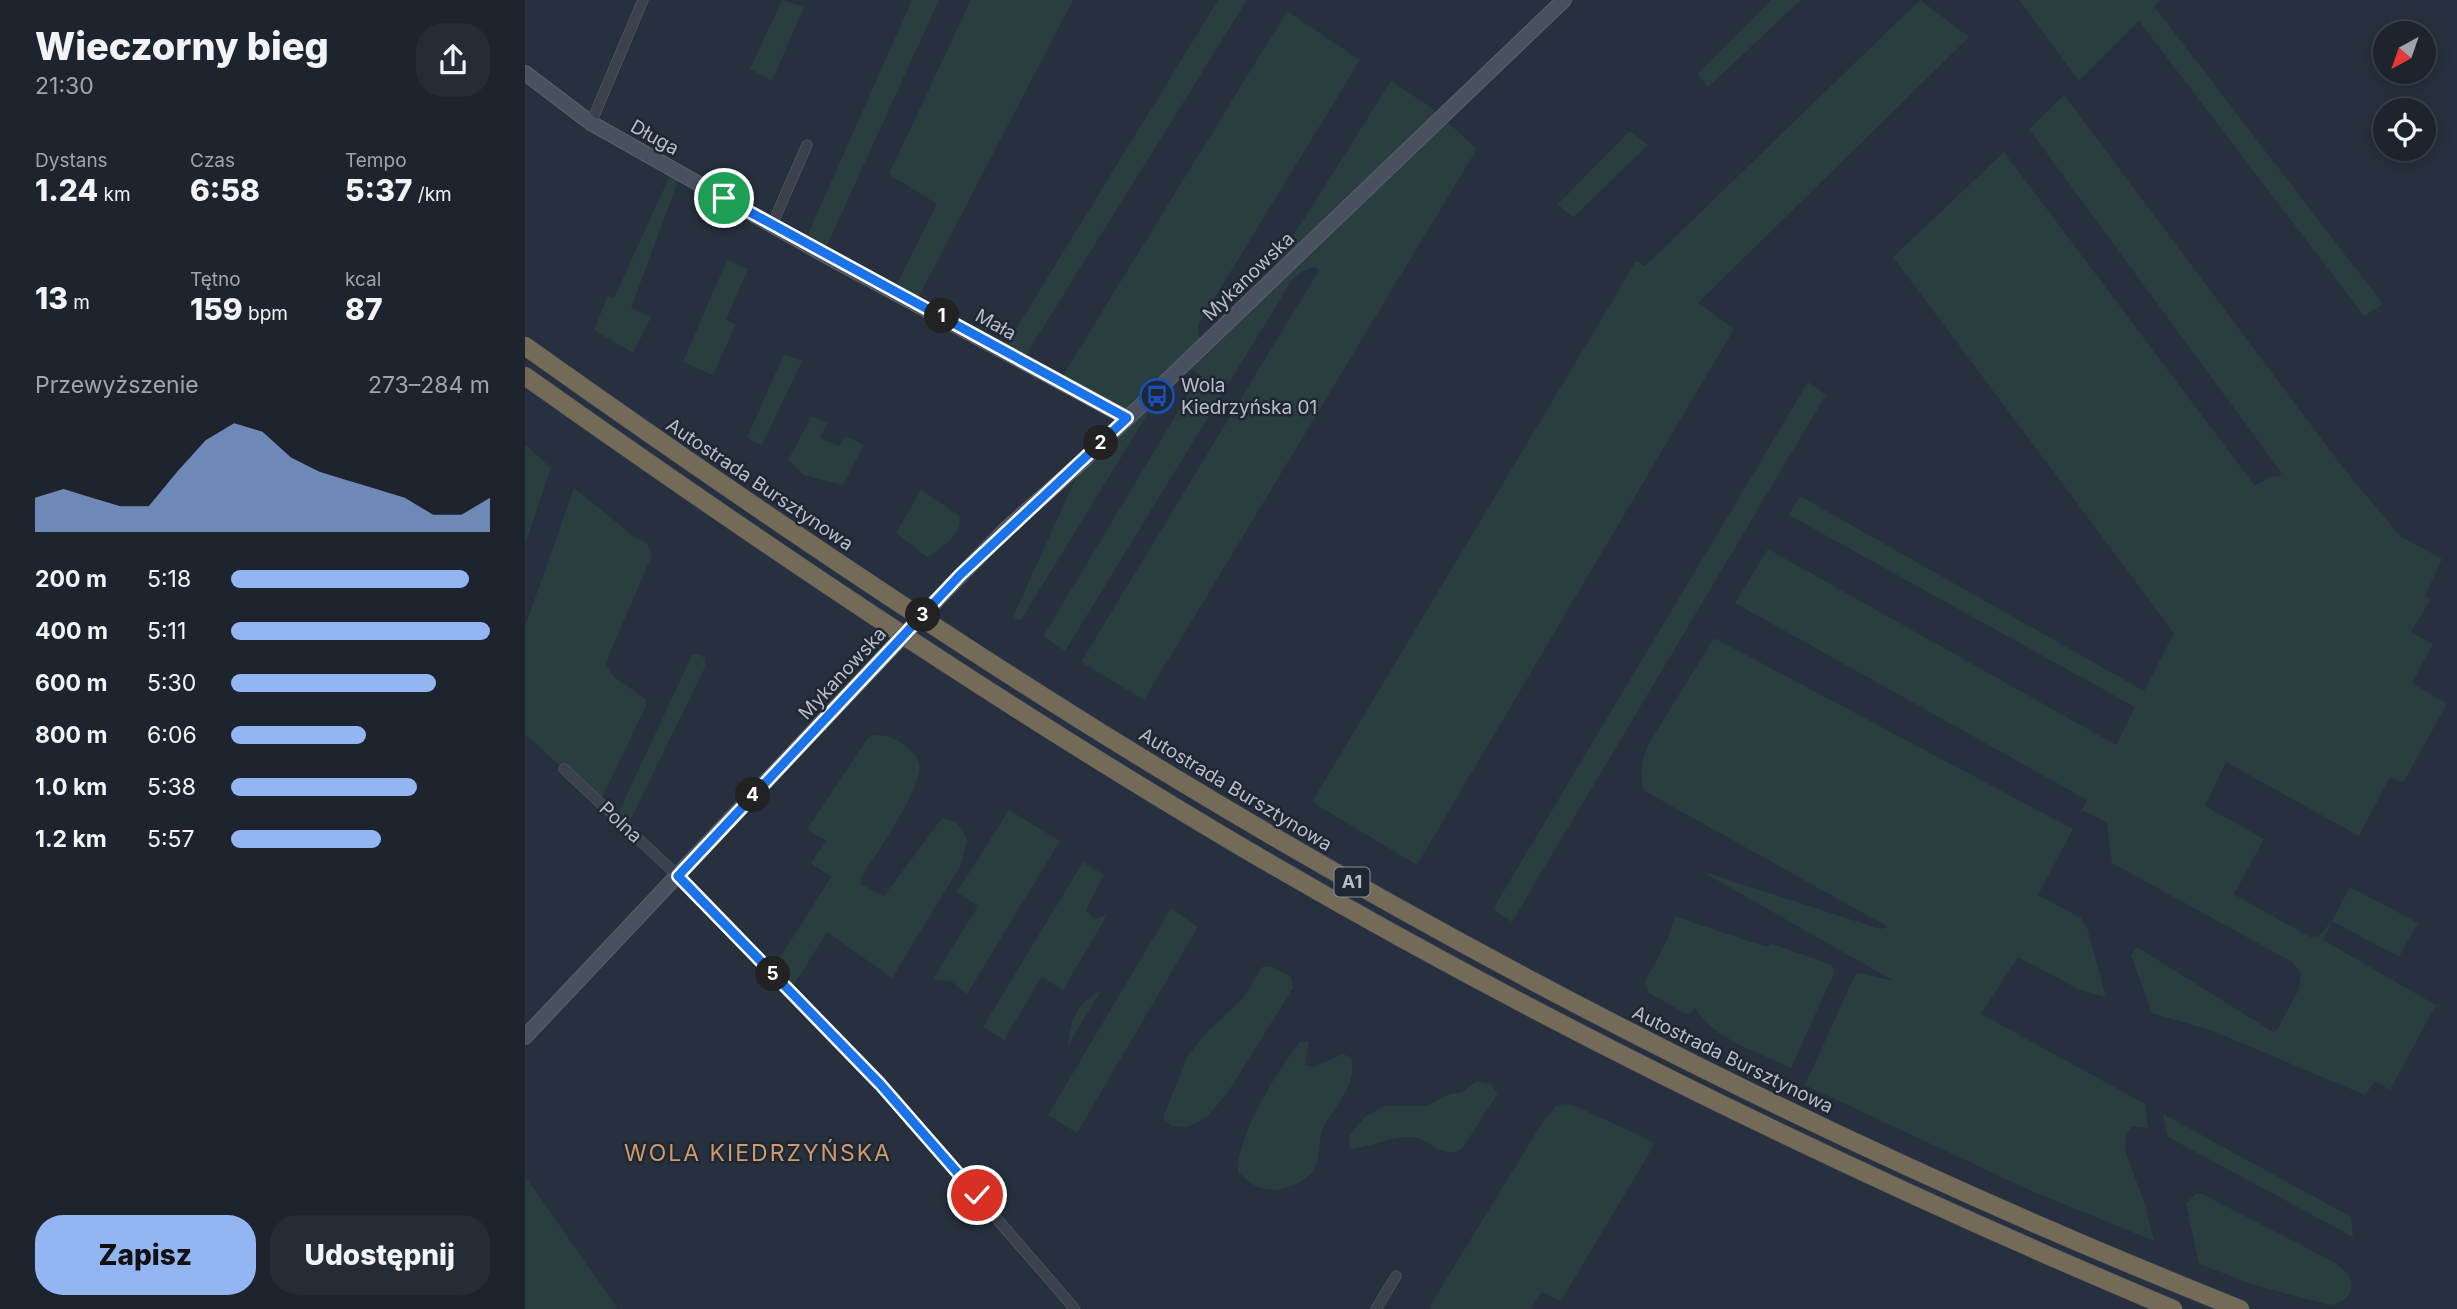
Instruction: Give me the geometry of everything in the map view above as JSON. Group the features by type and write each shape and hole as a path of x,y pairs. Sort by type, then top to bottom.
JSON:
{"highway":[{"name":"Autostrada Bursztynowa","path":"525,346 755,506 984,659 1182,782 1405,911 1612,1022 1837,1133 2043,1226 2240,1309"},
{"name":"A1","path":"525,376 746,530 958,672 1141,787 1363,916 1608,1049 1738,1114 1899,1190 2173,1309"}],"main road":[{"name":"Mykanowska","path":"525,1037 1005,530 1127,418 1564,0"},
{"name":"Długa","path":"525,73 591,123 808,246"},
{"name":"Mała","path":"808,246 1127,418"}],"street":[{"path":"591,123 643,0"},
{"path":"772,225 807,145"},
{"name":"Polna","path":"564,769 678,876 880,1084 1075,1309"},
{"path":"1376,1309 1396,1276"}],"green space":[{"path":"782,0 804,7 772,81 750,69"},
{"path":"912,0 939,0 823,254 804,243"},
{"path":"971,0 1073,0 916,302 894,290 937,204 889,174"},
{"path":"1218,0 1247,0 1023,360 1003,350"},
{"path":"1771,0 1801,0 1708,87 1697,74"},
{"path":"1920,0 1969,37 1698,303 1734,329 1417,865 1312,802 1636,261 1645,266"},
{"path":"2019,0 2160,0 2154,6 2383,304 2364,316 2139,21 2079,81"},
{"path":"1287,11 1360,60 1198,325 1199,336 1205,342 1256,295 1391,81 1432,108 1477,149 1144,700 1081,662 1319,270 1313,267 1292,280 1065,651 1043,636 1200,375 1191,369 1153,405 1021,620 1012,619 1084,460 1127,418 1060,380"},
{"path":"2064,95 2344,469 2400,536 2442,559 2425,596 2430,600 2411,632 2433,644 2412,683 2447,704 2403,783 2390,777 2359,836 2226,762 2205,806 2264,839 2234,894 2310,937 2319,936 2332,921 2323,940 2436,1005 2390,1090 2375,1081 2365,1095 2213,1031 2152,1013 2131,955 2137,947 2273,1032 2277,1030 2299,989 2301,973 2292,962 2112,863 2107,823 2082,810 2087,800 1735,603 1768,549 2116,745 2135,707 1789,515 1800,496 2144,691 2174,633 1893,257 2004,152 2255,486 2270,477 2280,476 2281,472 2029,129"},
{"path":"1630,131 1648,145 1574,217 1557,205"},
{"path":"673,169 681,173 631,308 651,317 633,353 594,330 608,295 614,298"},
{"path":"727,260 748,269 726,320 736,324 713,375 683,362"},
{"path":"784,354 802,361 762,445 747,438"},
{"path":"1808,382 1826,395 1512,922 1493,909"},
{"path":"812,416 827,423 820,438 839,446 845,436 864,445 843,485 804,475 788,460"},
{"path":"525,444 551,468 525,545"},
{"path":"574,488 647,544 652,555 605,664 615,678 646,699 646,706 600,802 525,734 525,627"},
{"path":"921,490 959,515 960,522 951,540 927,557 896,533"},
{"path":"1714,638 2073,829 2038,895 2081,918 2087,928 2106,997 2080,990 2018,957 1981,1014 2145,1104 2148,1128 2132,1126 2126,1134 2125,1150 2144,1202 2154,1241 2027,1189 1805,1085 1855,975 1859,973 1894,981 1701,871 1880,929 1888,927 1643,790 1642,767 1648,745"},
{"path":"692,655 705,658 705,667 627,827 617,816"},
{"path":"872,735 899,741 913,752 919,764 914,788 860,884 884,896 942,818 956,822 963,830 967,840 961,865 892,978 827,932 790,991 771,972 831,877 811,863 826,841 807,829"},
{"path":"1009,810 1060,841 967,994 952,982 933,979 978,906 957,892"},
{"path":"1083,862 1104,875 1086,910 1094,919 1107,915 1063,990 1042,977 1004,1040 983,1027"},
{"path":"2350,887 2418,923 2399,957 2332,921"},
{"path":"1171,908 1198,927 1077,1133 1048,1115"},
{"path":"1674,916 1767,947 1772,944 1832,965 1835,971 1791,1068 1725,1037 1703,1018 1695,1007 1691,1013 1686,1014 1649,993 1644,984 1666,943"},
{"path":"1262,967 1272,967 1291,977 1293,988 1228,1092 1208,1116 1188,1127 1172,1126 1163,1118 1187,1057 1205,1034 1244,997"},
{"path":"1100,992 1068,1045 1076,1013 1086,1001"},
{"path":"1309,1041 1305,1065 1314,1067 1343,1054 1351,1058 1349,1086 1322,1131 1317,1162 1311,1174 1288,1187 1270,1190 1262,1188 1252,1184 1238,1172 1244,1141 1260,1104 1281,1069 1300,1042"},
{"path":"1476,1081 1490,1084 1498,1093 1462,1149 1455,1152 1444,1151 1409,1137 1350,1149 1349,1136 1365,1117 1384,1106 1426,1106 1447,1095 1463,1092"},
{"path":"1562,1104 1573,1105 1651,1141 1654,1145 1561,1301 1542,1292 1530,1309 1428,1309 1542,1123 1555,1107"},
{"path":"2163,1114 2351,1217 2353,1237 2168,1137"},
{"path":"525,1176 618,1309 525,1309"},
{"path":"2196,1194 2202,1194 2336,1263 2348,1274 2351,1282 2348,1296 2330,1305 2254,1285 2199,1264 2186,1203"}],"place":[{"name":"Wola Kiedrzyńska 01","path":"1157,396"}],"district":[{"name":"WOLA KIEDRZYŃSKA","path":"758,1153"}],"route":[{"path":"724,198 1127,418 960,575 678,876 880,1084 977,1195"}]}
